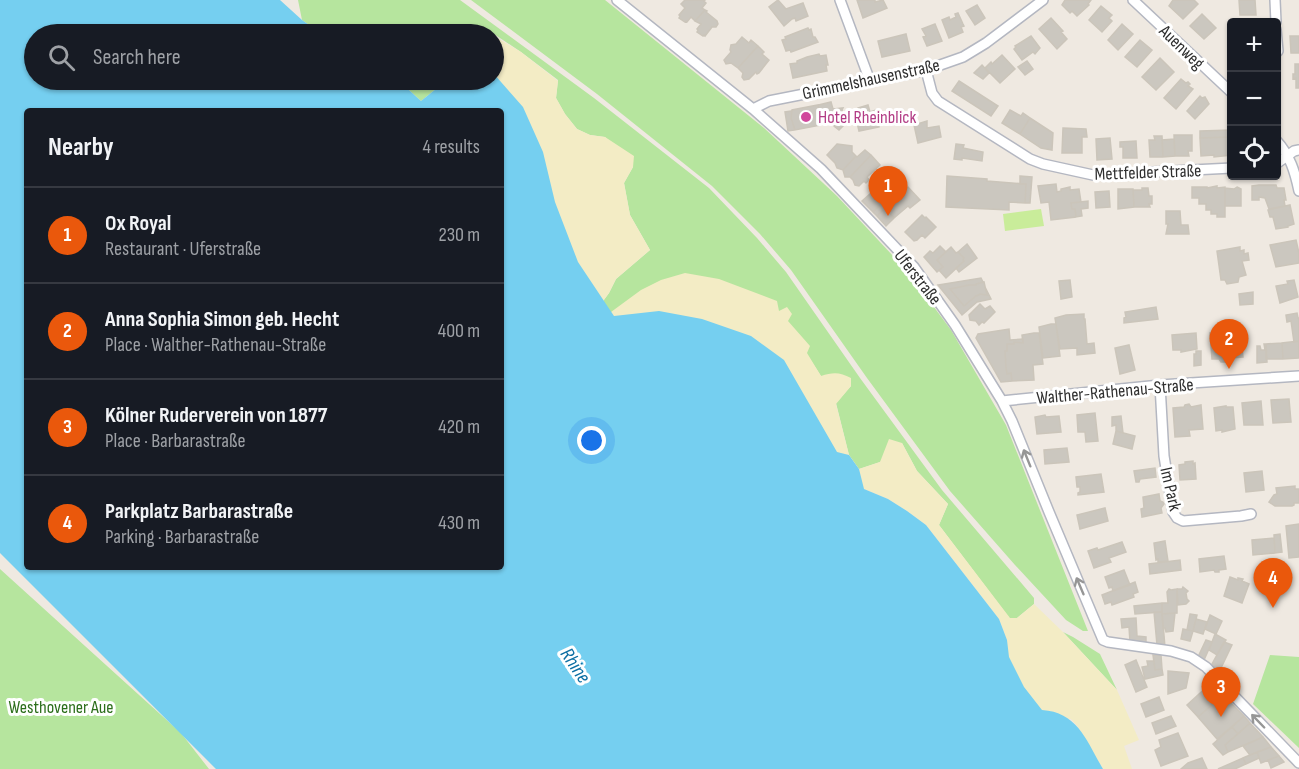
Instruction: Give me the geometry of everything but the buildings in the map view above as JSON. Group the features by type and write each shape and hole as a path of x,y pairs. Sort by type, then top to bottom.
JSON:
{"street":[{"name":"Uferstraße","path":"618,0 753,109 820,169 914,267 955,325 1002,401 1103,640 1171,651 1191,657 1206,667 1299,763"},
{"path":"840,0 870,81"},
{"name":"Grimmelshausenstraße","path":"753,109 769,101 926,70 963,57 986,44 1043,0"},
{"name":"Auenweg","path":"1133,0 1227,88"},
{"path":"1275,0 1276,18"},
{"name":"Mettfelder Straße","path":"926,70 932,93 938,101 1030,159 1043,164 1093,175 1227,168"},
{"path":"1281,147 1288,156 1299,191"},
{"path":"1281,161 1299,150"},
{"name":"Walther-Rathenau-Straße","path":"1002,401 1160,385 1299,376"},
{"name":"Im Park","path":"1160,385 1164,456 1173,512 1177,518 1183,521 1251,514"}],"green space":[{"path":"298,0 460,0 493,24 308,24 302,20"},
{"path":"471,0 605,0 764,128 837,196 908,272 951,330 1006,425 1088,631 1083,631 1066,620 950,491 791,270 760,234 712,186 597,94"},
{"path":"504,32 594,98 709,188 757,238 786,272 942,490 1034,598 1034,604 1017,618 1010,619 939,525 948,504 917,471 902,443 880,462 859,469 849,455 836,403 851,386 821,376 806,353 809,346 778,312 596,323 598,308 616,279 650,250 630,215 624,183 633,167 605,137 590,135 577,129 556,98 558,80 504,41"},
{"path":"409,90 435,90 421,101"},
{"path":"1041,209 1044,226 1005,231 1003,214"},
{"name":"Westhovener Aue","path":"0,569 181,733 209,769 0,769"},
{"path":"1063,632 1100,654 1117,690"},
{"path":"1270,655 1299,657 1299,748 1253,704"}],"sand":[{"path":"504,42 521,52 558,81 556,98 577,129 590,135 605,137 634,156 633,167 624,183 630,215 650,250 616,279 598,308 596,323 641,290 661,280 685,273 719,279 777,301 779,311 787,307 792,314 788,321 810,346 807,353 821,376 836,373 851,378 851,386 836,404 849,455 859,469 880,462 889,439 902,443 917,471 948,504 939,525 1010,618 1017,618 1034,604 1117,690 1139,740 1124,746 1132,769 1103,769 1071,719 999,715 1007,640 999,619 926,525 888,499 572,342 513,109 470,90 504,90"}],"water":[{"name":"Rhine","path":"0,0 280,0 308,24 24,24 24,90 409,90 421,101 435,90 504,90 504,85 523,107 543,152 555,202 578,262 614,316 659,311 702,319 751,336 784,360 837,452 849,455 859,469 864,489 888,499 926,525 999,619 1007,640 1009,657 1024,687 1042,710 1054,712 1073,722 1086,739 1103,769 216,769 0,553"}],"place":[{"name":"Hotel Rheinblick","path":"806,117"},
{"name":"Ox Royal","path":"888,216"},
{"name":"Anna Sophia Simon geb. Hecht","path":"1229,369"},
{"name":"Parkplatz Barbarastraße","path":"1273,608"},
{"name":"Kölner Ruderverein von 1877","path":"1221,717"}]}
